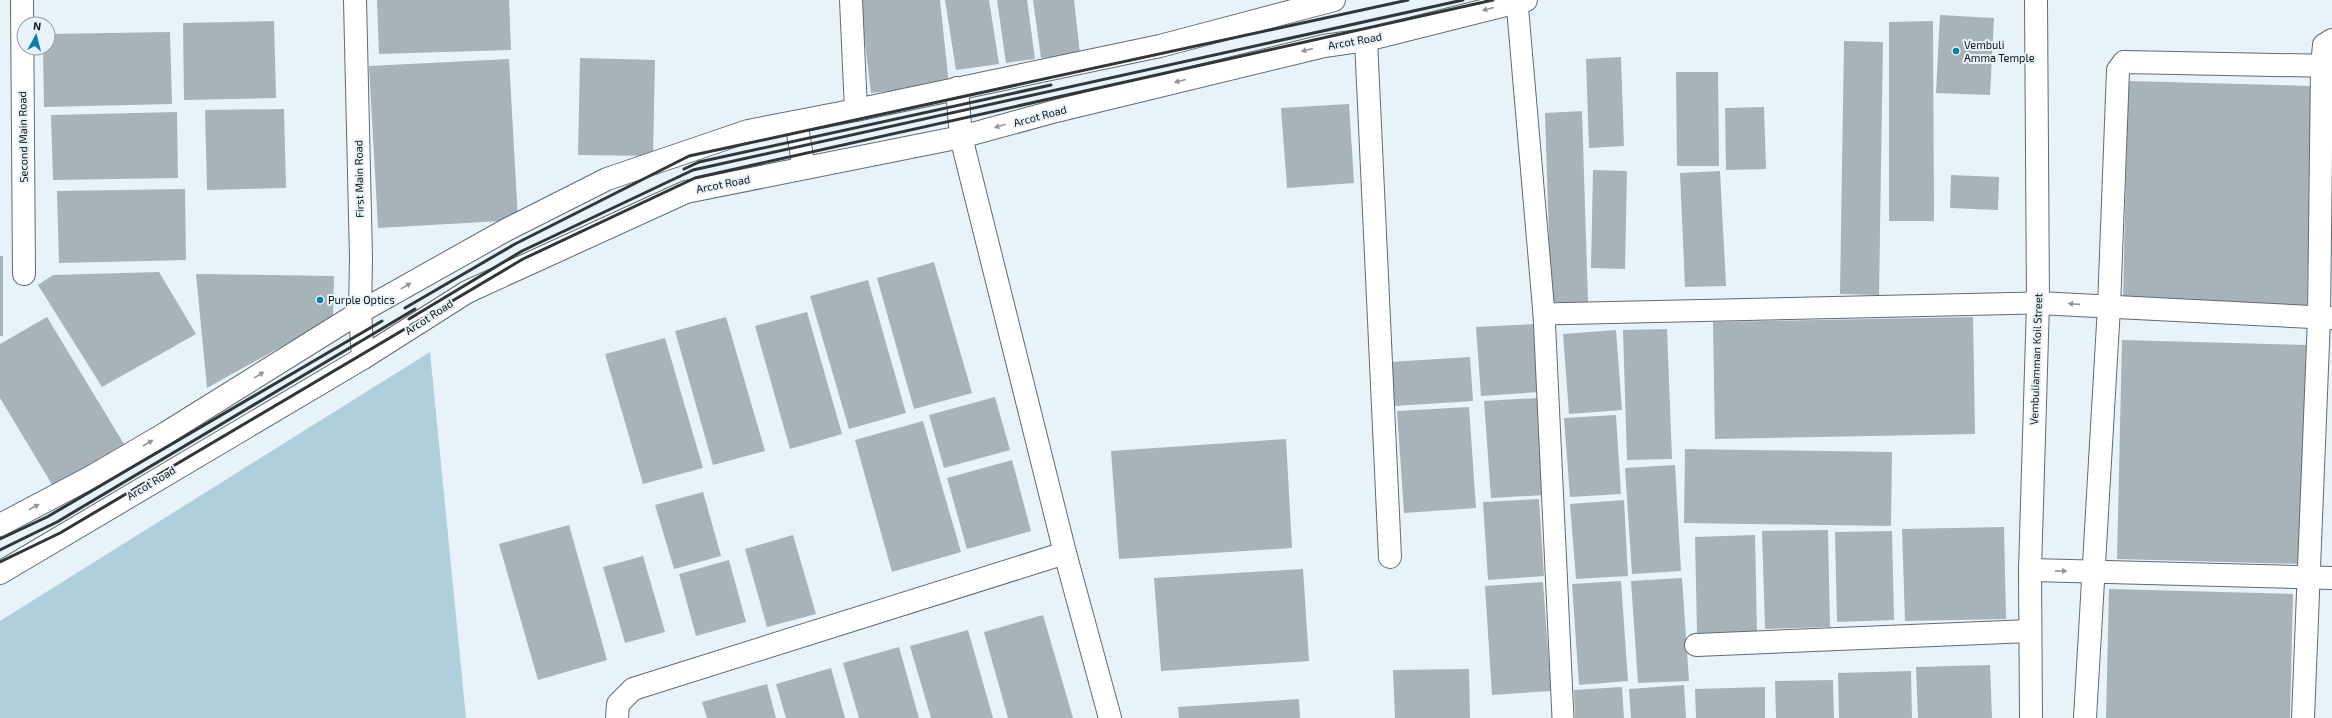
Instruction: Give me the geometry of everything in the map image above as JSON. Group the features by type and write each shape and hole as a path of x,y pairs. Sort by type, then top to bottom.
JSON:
{"street":[{"name":"Second Main Road","path":"22,0 24,274"},
{"name":"First Main Road","path":"355,0 361,258 360,312 363,358"},
{"path":"851,0 856,110"},
{"path":"0,525 91,477 166,433 360,312 506,230 607,178 748,131 856,110 1160,46 1334,0"},
{"name":"Vembuliamman Koil Street","path":"2031,718 2030,570 2038,303 2036,0"},
{"name":"Arcot Road","path":"0,573 363,358 467,292 686,192 961,137 1056,111 1317,48 1366,40 1522,1"},
{"path":"1366,40 1390,557"},
{"path":"2303,718 2308,577 2325,318 2327,66 2324,45 2332,40"},
{"path":"2085,718 2109,307 2116,84 2118,70 2124,62 2327,66"},
{"path":"957,88 961,137 1066,553 1110,718"},
{"path":"796,122 804,168"},
{"path":"2038,303 2325,318"},
{"path":"617,718 618,704 633,689 1066,553"},
{"path":"2030,570 2332,578"},
{"path":"1696,645 2030,631"}],"lane":[{"path":"1522,1 1544,314 1563,718"},
{"path":"1544,314 2038,303"}],"shaded area":[{"path":"430,352 466,718 0,718 0,621"}],"building":[{"path":"377,0 509,0 511,50 379,54"},
{"path":"860,0 940,0 949,85 871,93"},
{"path":"945,0 989,0 999,64 956,70"},
{"path":"997,0 1027,0 1035,59 1006,63"},
{"path":"1033,0 1074,0 1080,54 1041,58"},
{"path":"1940,15 1994,18 1990,95 1936,93"},
{"path":"274,21 276,98 184,100 183,23"},
{"path":"1933,21 1934,221 1889,221 1889,22"},
{"path":"170,32 172,104 44,107 43,56 56,56 56,34"},
{"path":"1844,41 1883,42 1879,295 1840,294"},
{"path":"1621,57 1624,146 1589,148 1586,59"},
{"path":"580,58 655,60 653,156 578,155"},
{"path":"509,59 518,220 378,228 369,66"},
{"path":"1676,72 1718,72 1719,166 1677,166"},
{"path":"2128,81 2312,86 2307,305 2123,300"},
{"path":"1349,104 1354,183 1287,188 1281,108"},
{"path":"1764,107 1766,169 1726,170 1725,108"},
{"path":"284,109 286,188 207,190 205,110"},
{"path":"1582,111 1588,302 1551,303 1545,113"},
{"path":"177,112 178,178 53,180 51,115"},
{"path":"1593,170 1627,171 1625,269 1591,268"},
{"path":"1720,171 1726,286 1685,287 1680,173"},
{"path":"1951,175 1999,177 1998,210 1950,208"},
{"path":"185,189 186,260 59,263 57,191"},
{"path":"0,256 3,256 3,336 0,336"},
{"path":"934,262 972,393 914,409 877,278"},
{"path":"159,272 196,334 102,387 38,285 53,275"},
{"path":"196,274 334,276 333,318 207,388"},
{"path":"868,280 906,413 849,429 810,296"},
{"path":"807,312 842,434 790,449 755,326"},
{"path":"47,317 124,444 53,486 0,398 0,344"},
{"path":"726,317 765,451 713,465 675,331"},
{"path":"1973,317 1975,434 1715,439 1713,322"},
{"path":"1536,324 1540,392 1481,396 1476,327"},
{"path":"1667,329 1672,459 1627,460 1623,330"},
{"path":"1616,330 1622,410 1569,414 1563,334"},
{"path":"665,338 703,468 643,484 605,354"},
{"path":"2122,340 2306,345 2300,564 2117,559"},
{"path":"1470,357 1473,401 1394,406 1390,362"},
{"path":"995,397 1010,450 944,468 929,415"},
{"path":"1537,398 1544,495 1491,498 1484,401"},
{"path":"1469,407 1476,508 1404,513 1397,411"},
{"path":"1616,415 1621,494 1570,497 1564,418"},
{"path":"923,421 961,552 892,572 855,440"},
{"path":"1286,439 1292,548 1119,559 1111,451"},
{"path":"1685,449 1892,452 1891,526 1684,523"},
{"path":"1012,460 1031,531 967,549 947,478"},
{"path":"1675,465 1681,571 1632,574 1625,468"},
{"path":"703,492 721,556 674,569 655,505"},
{"path":"1539,499 1544,576 1488,580 1483,502"},
{"path":"1624,500 1628,576 1576,579 1570,504"},
{"path":"569,525 607,660 538,680 499,544"},
{"path":"2004,527 2006,619 1905,621 1902,529"},
{"path":"1828,530 1830,627 1765,629 1762,531"},
{"path":"1892,531 1894,620 1837,622 1835,532"},
{"path":"793,535 816,614 767,627 745,549"},
{"path":"1755,535 1757,632 1697,633 1695,537"},
{"path":"643,556 665,632 625,643 603,567"},
{"path":"729,560 746,622 696,636 679,574"},
{"path":"1303,569 1309,661 1161,671 1154,578"},
{"path":"1682,578 1689,681 1638,683 1631,581"},
{"path":"1621,581 1628,681 1579,685 1572,584"},
{"path":"1543,582 1551,691 1492,695 1485,586"},
{"path":"2109,589 2293,594 2290,718 2106,718"},
{"path":"1043,615 1073,718 1008,718 984,632"},
{"path":"968,630 993,718 931,718 910,646"},
{"path":"899,647 919,718 859,718 843,663"},
{"path":"1990,665 1992,718 1918,718 1916,667"},
{"path":"831,668 845,718 786,718 776,684"},
{"path":"1469,669 1470,718 1395,718 1393,670"},
{"path":"1911,671 1912,718 1839,718 1838,673"},
{"path":"1833,680 1834,718 1776,718 1775,681"},
{"path":"767,684 776,718 707,718 702,702"},
{"path":"1684,685 1686,718 1631,718 1629,689"},
{"path":"1622,687 1624,718 1575,718 1574,690"},
{"path":"1765,687 1765,718 1696,718 1695,689"},
{"path":"1299,699 1300,718 1179,718 1178,707"}],"railway":[{"path":"405,308 515,244 689,156 1408,0"},
{"path":"409,319 522,251 693,170 1463,0"},
{"path":"0,562 60,533 523,259 695,178 1493,0"},
{"path":"684,169 699,162 1051,85"},
{"path":"0,550 57,522 415,309"},
{"path":"0,539 47,517 382,321"}],"place":[{"name":"Vembuli Amma Temple","path":"1956,51"},
{"name":"Purple Optics","path":"320,300"}]}
